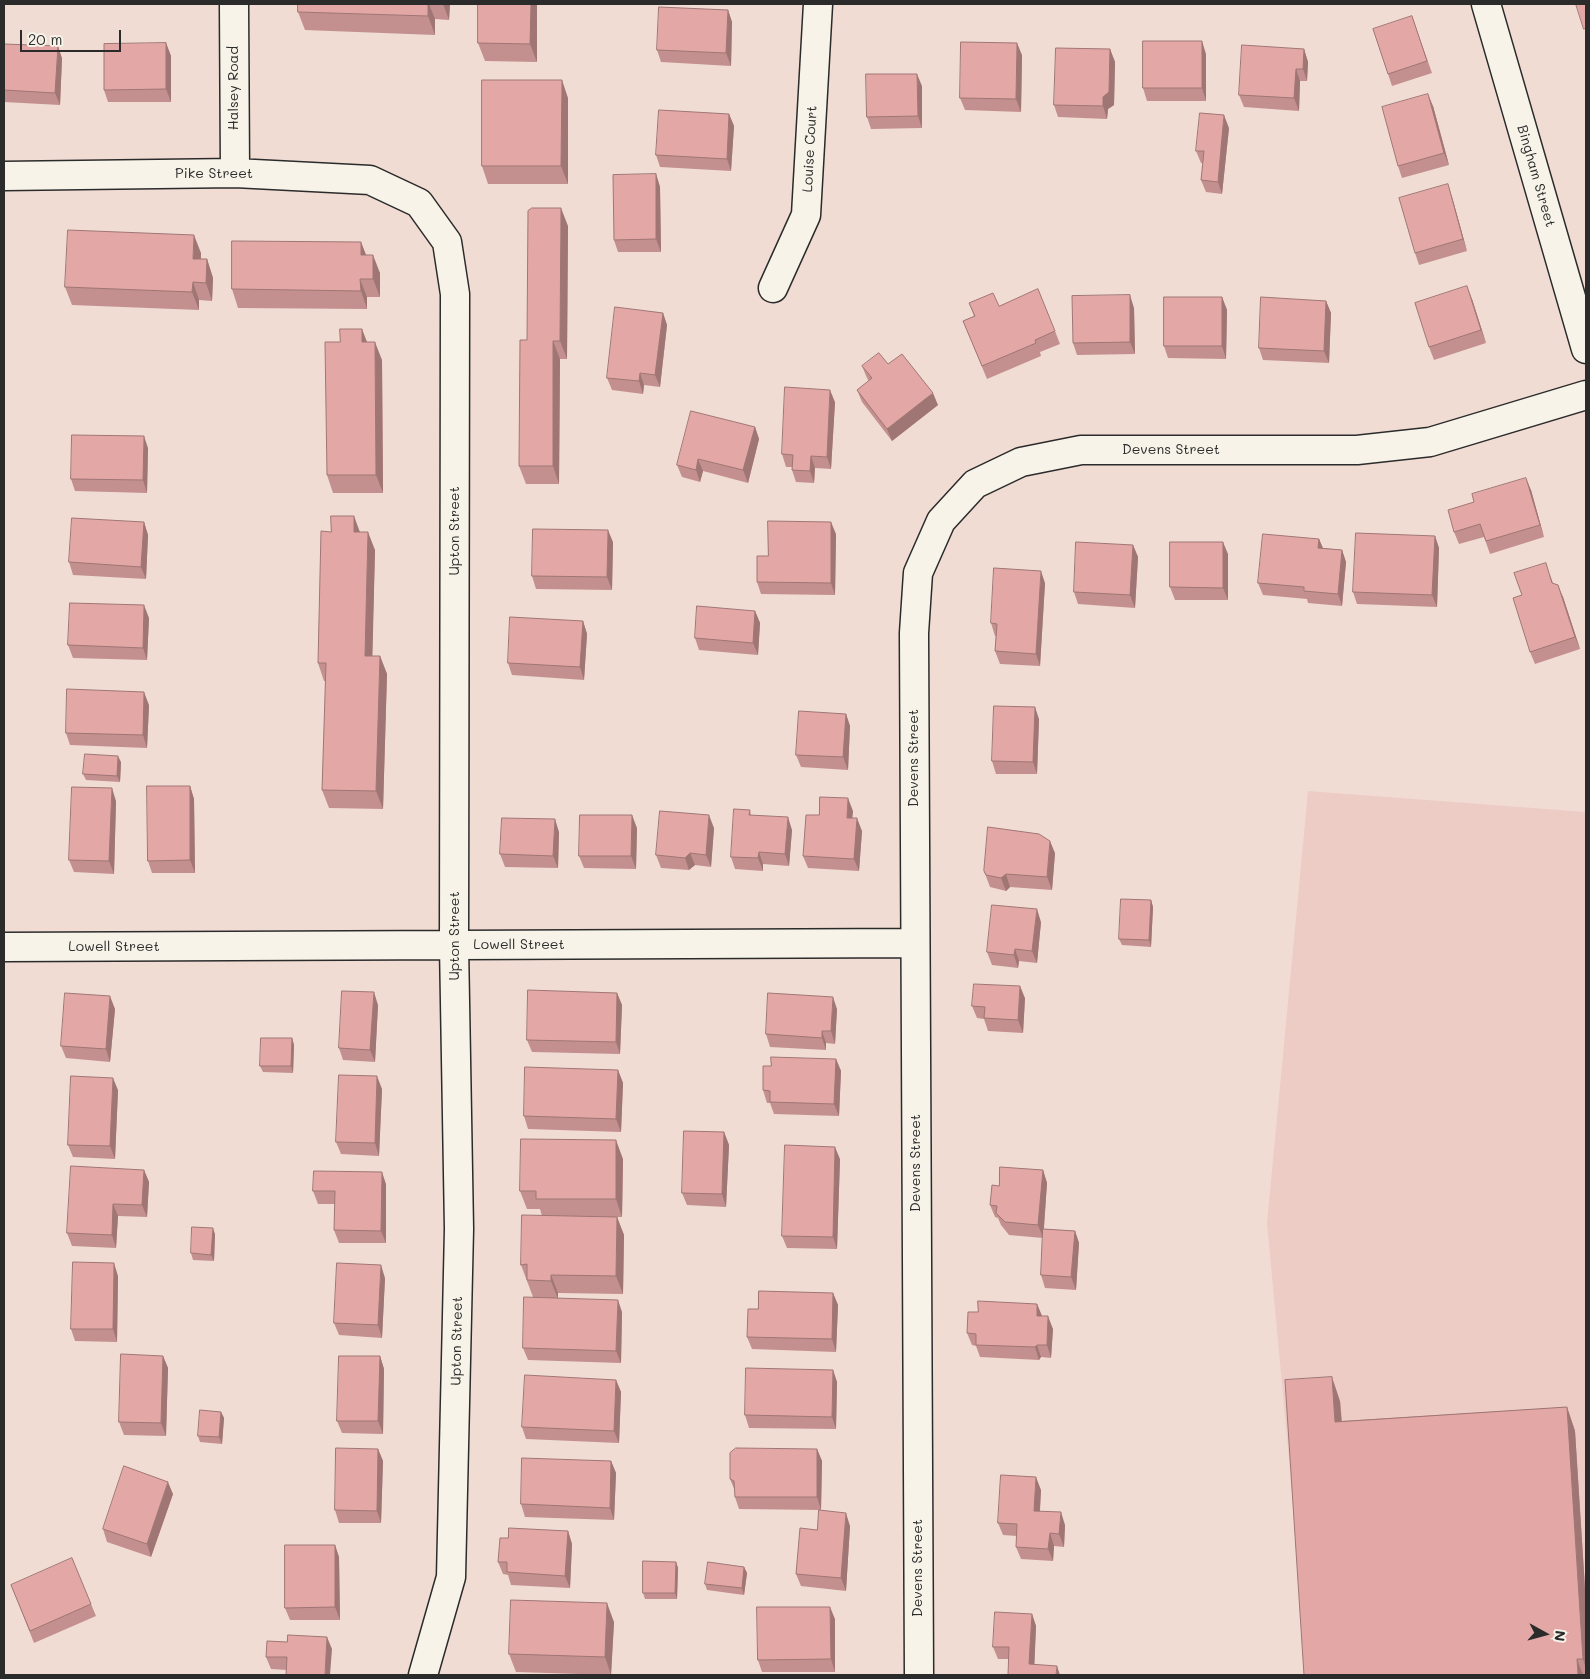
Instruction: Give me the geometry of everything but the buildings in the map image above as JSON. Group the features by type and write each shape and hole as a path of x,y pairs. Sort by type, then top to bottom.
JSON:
{"street":[{"name":"Halsey Road","path":"234,4 235,173"},
{"name":"Louise Court","path":"773,288 806,215 818,4"},
{"name":"Bingham Street","path":"1486,4 1586,349"},
{"name":"Pike Street","path":"4,176 235,173 370,180 419,202"},
{"name":"Upton Street","path":"419,202 447,242 455,294 454,945 459,1229 450,1577 423,1675"},
{"name":"Devens Street","path":"918,1675 914,634 918,573 941,521 975,484 1020,462 1081,450 1357,450 1430,442 1586,395"},
{"name":"Lowell Street","path":"4,947 914,942"}],"shaded area":[{"path":"1308,791 1586,812 1586,1675 1309,1675 1267,1223"}]}
